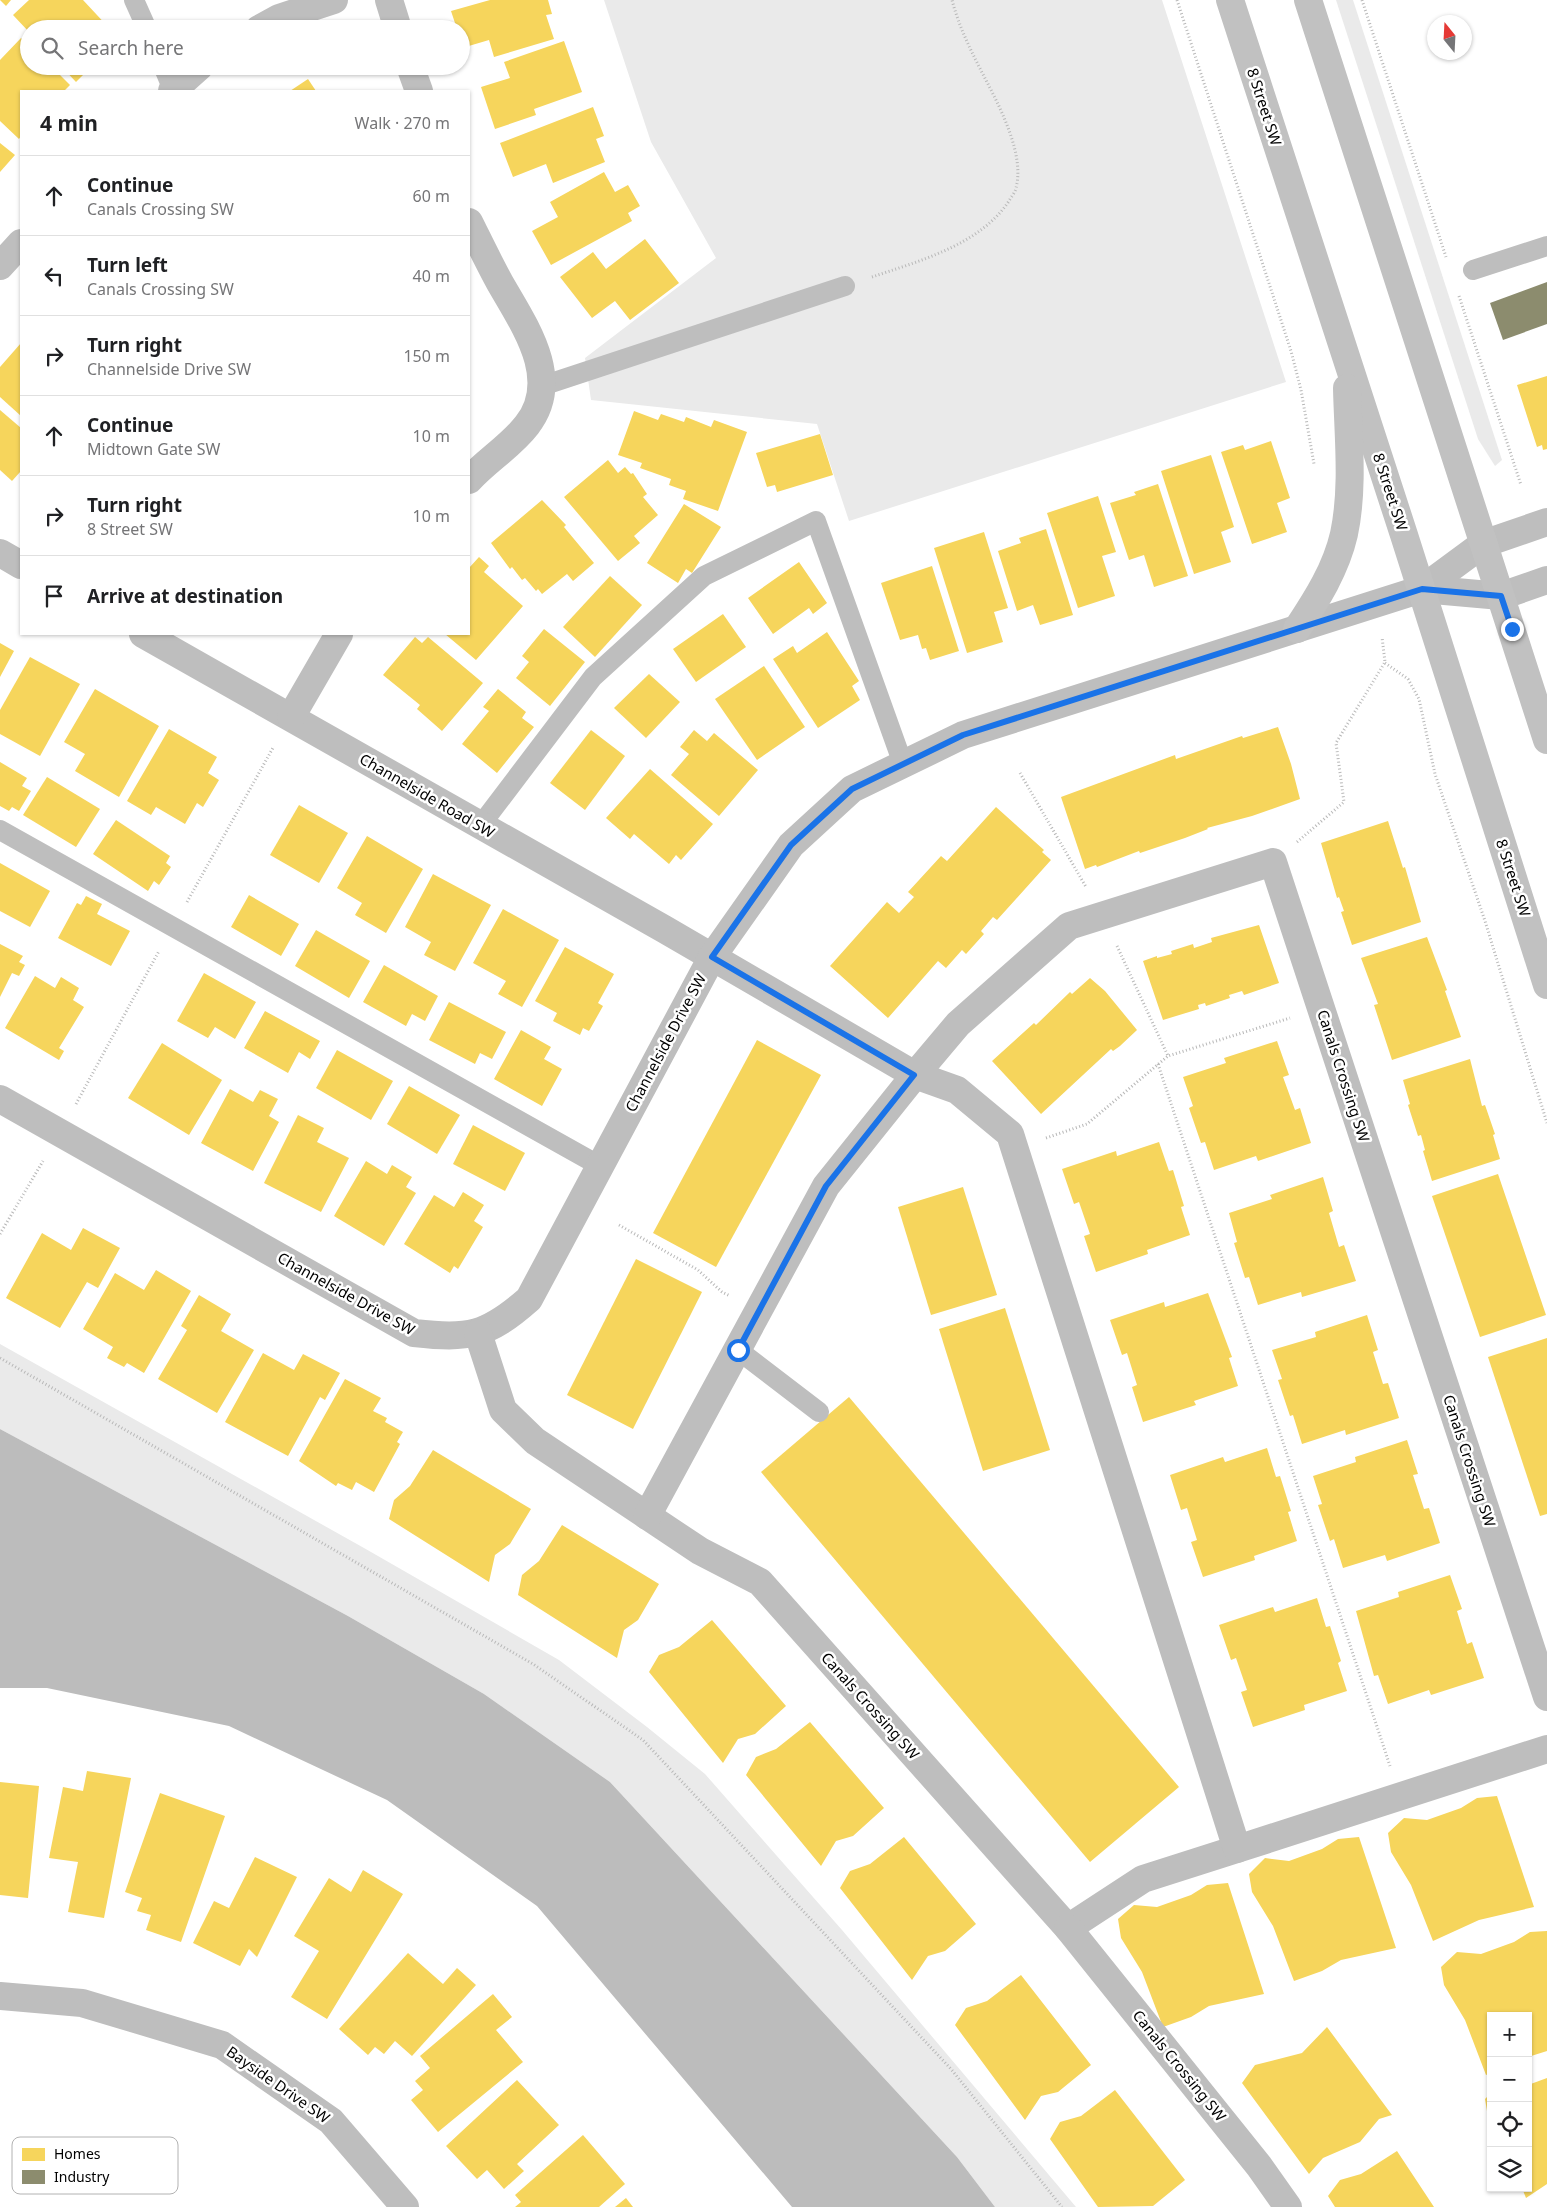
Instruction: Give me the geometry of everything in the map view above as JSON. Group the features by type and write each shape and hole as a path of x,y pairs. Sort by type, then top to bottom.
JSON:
{"main road":[{"name":"8 Street SW","path":"1230,0 1422,589 1547,985"},
{"path":"1308,0 1547,740"},
{"path":"1297,629 1322,592 1344,533 1348,499 1347,361"}],"street":[{"path":"275,20 334,0"},
{"path":"388,0 395,20"},
{"path":"169,82 183,75"},
{"path":"413,75 419,90"},
{"path":"470,224 533,341 540,364 542,386 538,407 526,426 470,479"},
{"path":"0,266 20,244"},
{"path":"1422,589 1483,544 1547,522"},
{"path":"0,554 20,564"},
{"path":"1422,589 1501,596 1547,580"},
{"name":"Channelside Drive SW","path":"0,1099 414,1333 446,1337 478,1333 504,1321 529,1299 712,957 791,845 852,789 963,735 1422,589"},
{"name":"Channelside Road SW","path":"145,635 712,957"},
{"path":"291,718 338,635"},
{"path":"647,1516 760,1311 826,1186 914,1075 958,1024 1069,926 1273,862"},
{"name":"Canals Crossing SW","path":"1273,862 1547,1697"},
{"path":"712,957 914,1075 957,1090 1010,1134 1237,1849"},
{"name":"Canals Crossing SW","path":"478,1333 503,1410 535,1441 700,1551 760,1582 1068,1928 1259,2166 1288,2207"},
{"path":"1068,1928 1144,1879 1547,1748"},
{"name":"Bayside Drive SW","path":"0,1996 82,2002 222,2045 331,2121 405,2207"}],"lane":[{"path":"134,0 143,20"},
{"path":"1473,270 1547,246"},
{"path":"542,386 845,286"},
{"path":"480,826 593,676 704,576 816,521 903,764"},
{"path":"0,830 600,1166"},
{"path":"738,1350 819,1412"}],"path":[{"path":"845,286 937,252 972,236 986,228 999,215 1016,190 1018,169 1015,150 998,105 964,36 952,0"},
{"path":"1177,0 1291,351 1301,390 1315,468"},
{"path":"1362,0 1448,263"},
{"path":"1457,291 1522,486"},
{"path":"1273,862 1344,802 1336,742 1385,662 1384,650"},
{"path":"1385,662 1408,679 1419,699 1435,774 1486,921 1547,1123"},
{"path":"0,1234 60,1133 173,926 291,718"},
{"path":"1020,773 1102,916 1168,1056"},
{"path":"1014,1148 1087,1124 1168,1056 1321,1008"},
{"path":"1158,1064 1400,1796"},
{"path":"620,1225 698,1270 722,1292 760,1311"},
{"path":"0,1358 533,1664 643,1740 951,2069 1062,2207"}],"shaded area":[{"path":"604,0 1162,0 1286,382 849,521 817,424 591,400 585,358 716,258 651,142"},
{"path":"1336,0 1353,0 1502,460 1495,466 1478,439"},
{"path":"0,1344 364,1548 559,1660 647,1727 705,1774 842,1930 1076,2207 995,2207 957,2157 610,1782 484,1694 348,1616 0,1429"},
{"path":"0,1429 348,1616 484,1694 610,1782 957,2157 995,2207 792,2207 537,1906 387,1800 229,1726 47,1688 0,1688"}],"building: Homes":[{"path":"0,0 11,0 6,6"},
{"path":"29,0 83,0 102,20 20,20 20,22 13,15"},
{"path":"490,0 548,0 552,14 546,15 554,39 494,57 489,40 470,46 470,20 454,20 451,11"},
{"path":"20,39 20,75 60,75 70,85 65,90 20,90 19,139 0,121 0,60"},
{"path":"564,41 582,92 534,109 536,115 495,129 481,87 510,78 504,62"},
{"path":"69,75 83,75 76,82"},
{"path":"308,79 315,90 292,90"},
{"path":"593,107 604,136 596,139 605,162 553,183 546,164 513,177 500,143"},
{"path":"0,143 15,155 0,172"},
{"path":"604,172 615,192 628,185 640,206 628,213 632,221 551,265 532,231 558,217 550,202"},
{"path":"645,239 679,283 630,320 615,301 592,318 560,277 593,252 606,269"},
{"path":"20,344 20,415 0,397 0,367"},
{"path":"1547,376 1547,449 1543,450 1542,445 1537,447 1517,385"},
{"path":"0,410 20,427 20,472 12,481 0,470"},
{"path":"634,411 658,420 661,414 684,422 686,417 711,427 714,420 747,432 718,511 683,499 686,491 669,485 671,479 640,468 642,463 618,455"},
{"path":"820,434 833,475 777,492 775,485 767,487 756,453"},
{"path":"1271,441 1290,498 1277,503 1287,532 1252,544 1221,452 1243,445 1245,450"},
{"path":"1211,455 1234,527 1221,532 1231,562 1194,574 1161,471"},
{"path":"608,460 618,473 625,467 631,474 633,473 647,494 643,497 658,515 634,536 640,543 618,561 564,497"},
{"path":"1158,484 1188,576 1154,587 1144,555 1129,560 1110,503 1136,495 1134,492"},
{"path":"1098,496 1116,552 1102,556 1115,596 1078,608 1047,513"},
{"path":"542,500 566,525 564,527 594,563 573,581 567,574 542,594 538,589 536,591 525,578 522,580 512,567 510,569 491,543"},
{"path":"684,504 721,527 692,573 686,569 678,583 647,563"},
{"path":"1046,529 1073,615 1040,625 1033,605 1017,611 998,551 1021,543 1019,538"},
{"path":"984,532 1008,608 994,612 1003,642 967,653 934,548"},
{"path":"479,557 489,566 484,572 523,606 476,660 446,635 470,635 470,567"},
{"path":"799,562 827,603 813,614 809,608 773,634 748,598"},
{"path":"932,566 959,651 930,660 926,648 922,649 918,635 900,640 881,583"},
{"path":"610,576 642,605 595,657 563,627"},
{"path":"723,614 746,647 696,682 673,649"},
{"path":"544,629 585,662 550,706 516,678 529,662 522,656"},
{"path":"827,632 859,681 852,686 860,700 818,728 773,659 793,646 797,653"},
{"path":"415,637 422,643 428,637 483,683 442,731 417,709 420,705 383,675"},
{"path":"0,643 14,651 0,677"},
{"path":"30,657 80,684 40,756 0,734 0,710"},
{"path":"764,666 805,727 757,760 715,699"},
{"path":"649,674 680,702 646,738 614,708"},
{"path":"95,689 159,726 119,797 75,771 85,754 64,742"},
{"path":"498,689 526,712 522,718 534,727 497,773 462,744 489,711 483,707"},
{"path":"1278,727 1291,764 1300,799 1252,816 1207,828 1185,838 1140,853 1139,851 1097,867 1096,865 1085,869 1061,797 1175,755 1176,759 1242,736 1243,738"},
{"path":"169,729 217,757 208,773 219,780 203,807 197,803 185,824 156,807 151,815 127,801"},
{"path":"591,730 625,756 585,810 550,783"},
{"path":"694,730 707,741 714,733 758,770 719,816 671,775 689,754 680,747"},
{"path":"0,762 27,778 22,786 31,791 19,811 12,807 9,811 0,806"},
{"path":"650,769 713,824 681,860 676,855 669,864 634,834 630,839 606,818"},
{"path":"47,777 100,809 76,847 23,815"},
{"path":"299,805 348,833 319,883 270,855"},
{"path":"996,807 1044,850 1042,852 1051,860 997,920 993,917 981,931 984,934 966,954 962,950 946,968 938,961 888,1018 830,966 887,902 899,913 914,897 908,892 941,856 947,861"},
{"path":"116,820 170,856 166,863 171,867 159,885 154,881 148,891 93,854"},
{"path":"1388,821 1403,868 1405,867 1421,922 1352,945 1341,912 1344,911 1339,897 1337,898 1321,843"},
{"path":"367,836 423,869 386,933 355,915 362,903 337,888"},
{"path":"0,863 50,891 30,927 0,911"},
{"path":"433,874 491,905 455,971 424,955 431,942 405,927"},
{"path":"249,895 299,924 281,956 231,927"},
{"path":"86,896 102,904 97,914 130,931 111,966 58,938 77,903 81,905"},
{"path":"503,909 559,940 522,1007 498,994 506,981 473,963"},
{"path":"1259,925 1279,983 1244,995 1242,991 1229,995 1230,998 1206,1006 1205,1003 1198,1005 1199,1009 1163,1020 1143,961 1157,956 1157,958 1172,954 1171,951 1193,944 1194,948 1212,942 1211,938"},
{"path":"316,930 370,961 349,998 295,966"},
{"path":"1427,937 1447,990 1445,991 1461,1037 1392,1060 1374,1005 1378,1004 1361,958"},
{"path":"0,944 23,956 19,962 25,965 19,976 12,973 0,997"},
{"path":"565,947 614,974 598,1003 603,1006 589,1031 583,1028 580,1035 553,1021 557,1013 535,1001"},
{"path":"384,965 438,996 425,1021 412,1014 406,1026 363,1002"},
{"path":"204,973 256,1002 235,1039 215,1027 208,1038 177,1021"},
{"path":"35,976 55,988 61,977 79,988 73,1000 84,1007 59,1048 64,1051 59,1060 5,1028"},
{"path":"1090,978 1105,991 1137,1030 1120,1046 1113,1051 1111,1049 1041,1114 992,1061 1034,1023 1036,1025 1070,992 1072,994"},
{"path":"449,1002 506,1032 492,1059 480,1053 475,1064 429,1040"},
{"path":"265,1011 320,1041 310,1059 299,1052 288,1073 244,1048"},
{"path":"521,1030 551,1047 544,1059 562,1069 542,1106 494,1079"},
{"path":"757,1040 821,1075 716,1267 653,1233"},
{"path":"1277,1041 1289,1075 1283,1077 1295,1110 1300,1108 1311,1143 1258,1161 1256,1156 1214,1170 1205,1142 1201,1143 1189,1108 1193,1106 1183,1077 1226,1063 1224,1058"},
{"path":"162,1043 222,1080 189,1135 128,1098"},
{"path":"337,1050 393,1081 371,1120 316,1088"},
{"path":"1470,1059 1482,1106 1485,1105 1495,1134 1493,1135 1500,1159 1432,1181 1423,1151 1425,1150 1421,1135 1418,1136 1408,1105 1410,1104 1403,1080"},
{"path":"409,1086 460,1115 437,1154 387,1124"},
{"path":"230,1089 253,1102 260,1090 278,1099 269,1116 279,1122 253,1171 201,1143"},
{"path":"298,1115 324,1128 317,1142 349,1158 321,1212 264,1183"},
{"path":"473,1125 525,1153 505,1191 453,1164"},
{"path":"1159,1142 1169,1171 1173,1170 1184,1206 1181,1207 1190,1235 1147,1250 1148,1254 1096,1272 1084,1236 1090,1234 1079,1202 1074,1204 1062,1169 1116,1151 1117,1156"},
{"path":"366,1161 387,1174 392,1165 412,1177 406,1187 416,1193 384,1246 334,1216"},
{"path":"1498,1174 1546,1315 1480,1337 1432,1196"},
{"path":"1323,1177 1333,1211 1329,1213 1339,1247 1344,1245 1356,1281 1302,1297 1301,1292 1258,1305 1249,1277 1245,1278 1234,1243 1237,1242 1229,1213 1272,1199 1270,1195"},
{"path":"963,1187 997,1295 931,1315 898,1207"},
{"path":"463,1192 484,1205 474,1221 483,1227 458,1269 454,1266 450,1273 404,1244 434,1195 454,1207"},
{"path":"83,1228 120,1248 98,1288 87,1282 60,1328 6,1298 42,1233 71,1250"},
{"path":"636,1259 702,1292 633,1429 567,1395"},
{"path":"156,1270 191,1291 144,1373 127,1363 124,1367 107,1358 113,1347 83,1329 115,1273 144,1290"},
{"path":"1208,1293 1232,1357 1229,1358 1238,1386 1194,1401 1196,1405 1143,1422 1132,1387 1137,1385 1127,1353 1122,1355 1110,1320 1164,1302 1165,1307"},
{"path":"199,1295 231,1314 221,1331 254,1350 217,1413 158,1379 187,1330 181,1326"},
{"path":"1005,1308 1050,1450 983,1471 939,1329"},
{"path":"1367,1315 1378,1350 1373,1352 1383,1384 1388,1383 1399,1418 1346,1435 1345,1430 1302,1444 1293,1415 1290,1416 1278,1380 1282,1379 1272,1350 1316,1337 1315,1332"},
{"path":"1547,1338 1547,1514 1540,1516 1488,1357"},
{"path":"263,1353 294,1370 303,1354 340,1373 325,1400 320,1397 288,1456 225,1422"},
{"path":"345,1379 381,1398 373,1411 387,1418 385,1422 403,1432 397,1442 400,1444 374,1492 356,1482 352,1490 338,1483 336,1486 299,1461"},
{"path":"849,1397 1179,1787 1090,1862 761,1472"},
{"path":"1407,1440 1418,1474 1413,1475 1424,1509 1429,1508 1440,1543 1387,1561 1385,1555 1343,1568 1334,1539 1330,1541 1318,1505 1322,1504 1313,1476 1356,1462 1355,1457"},
{"path":"1267,1448 1276,1477 1280,1476 1291,1511 1288,1512 1297,1541 1254,1556 1255,1560 1203,1577 1191,1542 1197,1540 1187,1508 1181,1510 1170,1475 1223,1457 1225,1462"},
{"path":"433,1450 531,1509 510,1544 495,1555 489,1582 389,1519 394,1500 410,1486"},
{"path":"562,1525 659,1584 638,1620 624,1630 617,1658 518,1595 522,1575 539,1561"},
{"path":"1450,1575 1462,1609 1457,1611 1467,1644 1472,1642 1484,1678 1431,1695 1429,1690 1388,1704 1378,1675 1374,1676 1356,1611 1399,1597 1398,1592"},
{"path":"1317,1598 1326,1627 1330,1626 1341,1661 1338,1663 1347,1691 1304,1705 1305,1710 1253,1727 1241,1692 1247,1690 1236,1658 1231,1660 1219,1625 1273,1607 1275,1612"},
{"path":"712,1620 786,1706 755,1734 738,1739 723,1763 649,1672 659,1655 679,1647"},
{"path":"810,1722 884,1808 853,1836 836,1841 821,1866 746,1775 756,1757 776,1749"},
{"path":"87,1771 131,1778 104,1918 68,1912 78,1862 49,1858 63,1787 83,1791"},
{"path":"0,1782 39,1786 28,1898 0,1895"},
{"path":"160,1793 225,1816 181,1942 146,1930 151,1915 137,1911 142,1898 125,1892"},
{"path":"1497,1796 1534,1907 1479,1920 1433,1941 1411,1885 1391,1852 1388,1833 1404,1818 1427,1820 1461,1808 1477,1798"},
{"path":"904,1837 976,1924 945,1951 928,1956 912,1980 840,1888 850,1871 870,1864"},
{"path":"1359,1837 1396,1948 1341,1960 1322,1971 1294,1981 1273,1926 1252,1892 1249,1874 1265,1858 1289,1861 1322,1849 1338,1839"},
{"path":"255,1857 297,1877 257,1957 249,1949 240,1966 193,1943 214,1901 229,1908"},
{"path":"363,1870 403,1894 327,2019 291,1997 319,1951 294,1936 329,1878 351,1892"},
{"path":"1228,1883 1264,1994 1209,2006 1191,2017 1163,2027 1142,1972 1121,1938 1118,1919 1134,1905 1157,1907 1191,1895 1207,1885"},
{"path":"1547,1931 1547,2051 1532,2056 1532,2012 1487,2012 1486,2075 1465,2020 1444,1985 1441,1967 1457,1952 1481,1954 1514,1942 1530,1932"},
{"path":"408,1953 443,1984 457,1968 476,1985 412,2056 395,2041 384,2054 375,2047 368,2055 339,2029"},
{"path":"1021,1975 1091,2065 1058,2092 1041,2096 1025,2120 955,2025 966,2008 987,2001"},
{"path":"493,1994 512,2017 496,2030 523,2062 438,2132 411,2100 423,2090 415,2081 430,2068 420,2056"},
{"path":"1327,2027 1392,2115 1379,2119 1360,2142 1323,2158 1309,2174 1242,2083 1255,2065 1302,2053"},
{"path":"1547,2078 1547,2184 1526,2198 1524,2192 1532,2192 1532,2084"},
{"path":"517,2080 559,2125 517,2164 524,2171 504,2189 487,2170 477,2179 446,2146"},
{"path":"1115,2090 1185,2180 1153,2206 1098,2207 1050,2139 1060,2122 1081,2116"},
{"path":"583,2135 625,2184 599,2207 515,2207 521,2202 515,2195"},
{"path":"1397,2151 1434,2207 1335,2207 1328,2196 1340,2180 1361,2174"},
{"path":"626,2198 633,2207 615,2207"}],"building: Industry":[{"path":"1547,282 1547,324 1503,340 1490,303"}],"route":[{"path":"738,1350 826,1186 914,1075 712,957 791,845 852,789 963,735 1422,589 1501,596 1512,629"}]}
